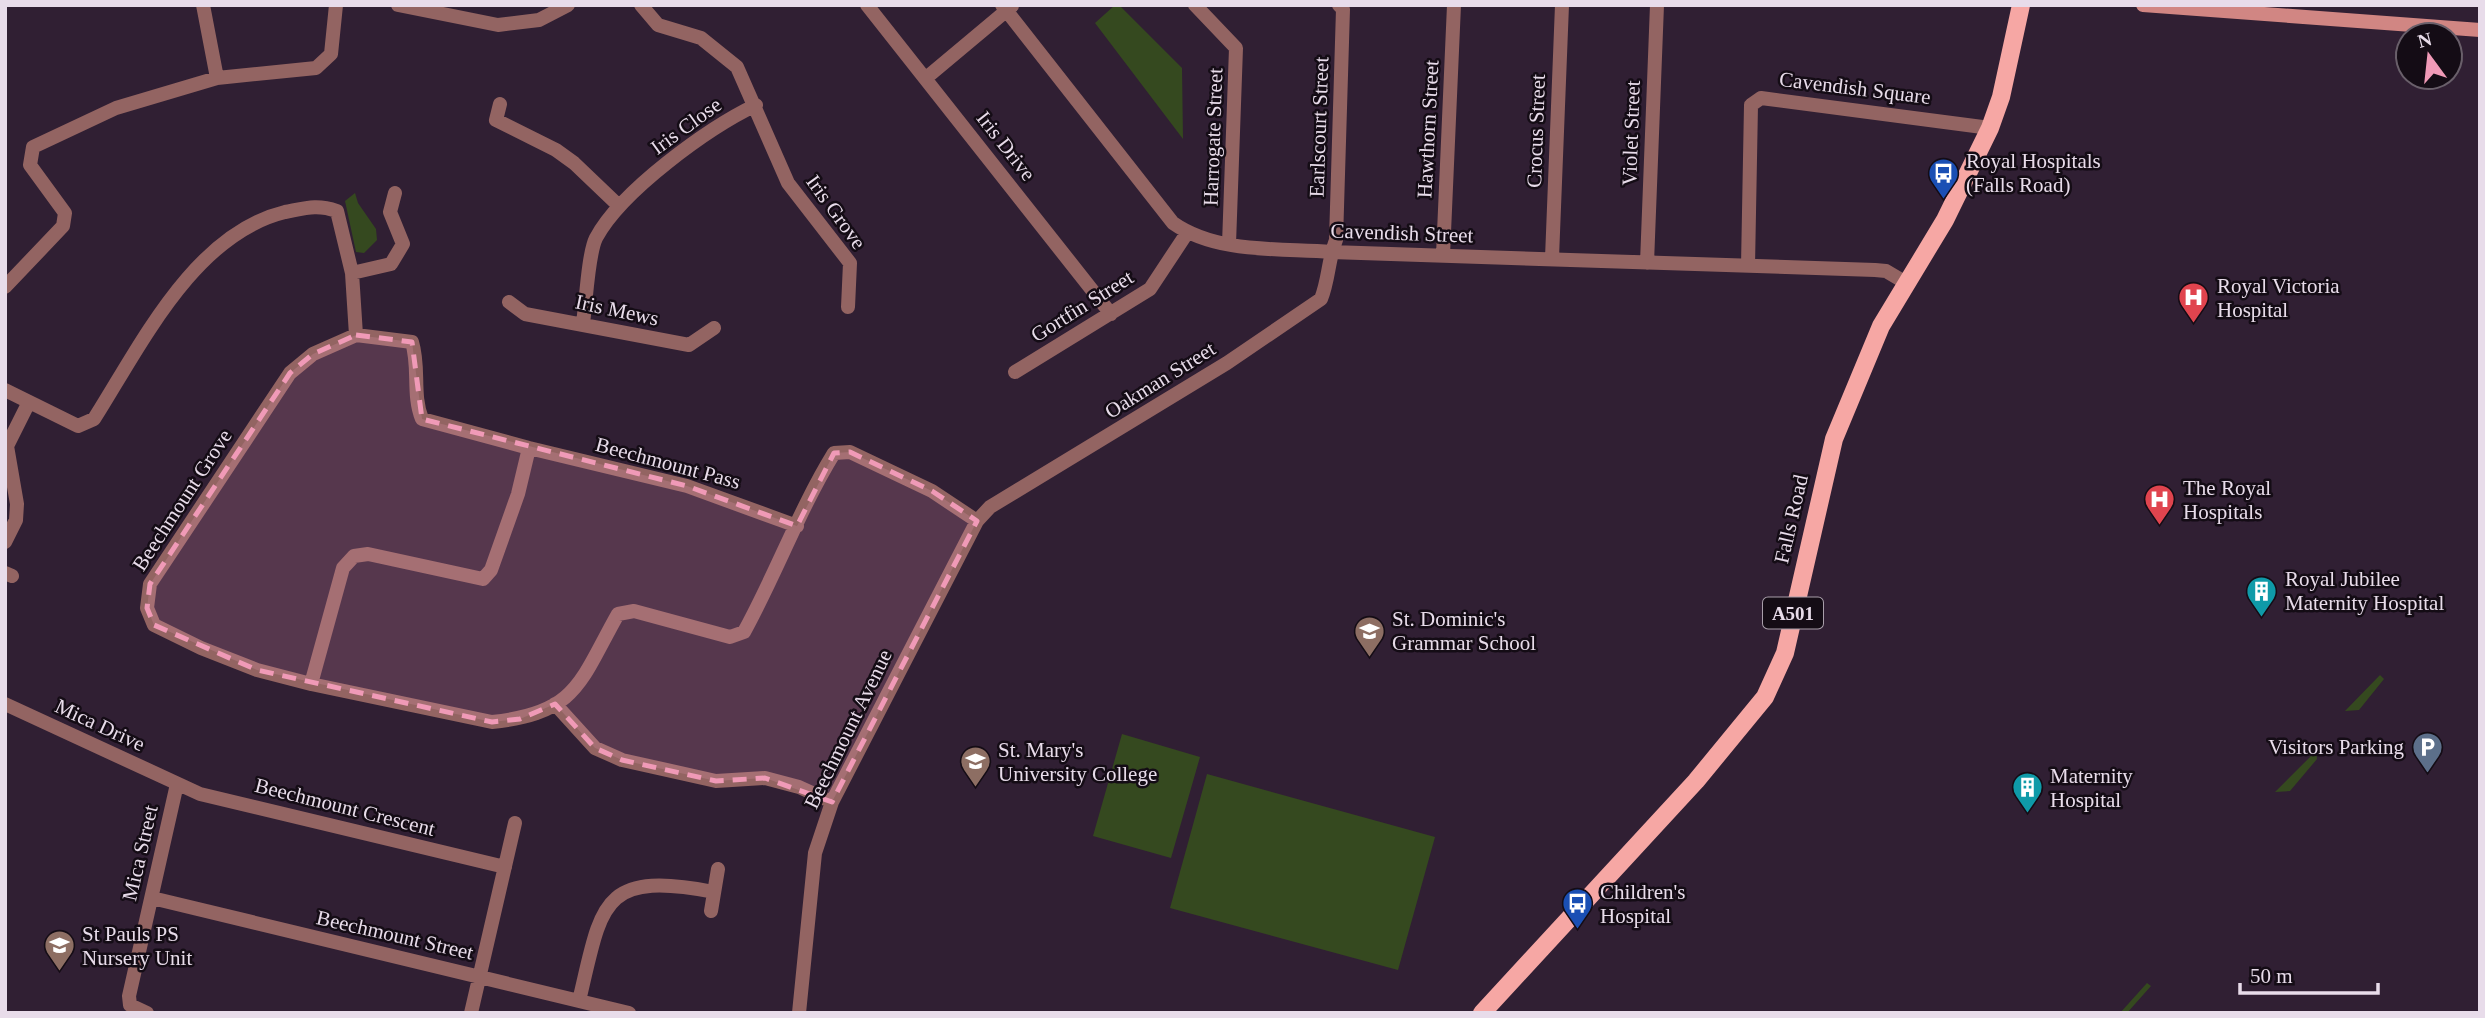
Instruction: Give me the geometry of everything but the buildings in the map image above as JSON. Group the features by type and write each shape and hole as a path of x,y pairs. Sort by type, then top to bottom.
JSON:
{"main road":[{"name":"Falls Road","path":"1482,1013 1696,781 1765,697 1785,653 1834,439 1881,326 1945,220 1990,128 2001,97 2021,5"},
{"path":"2143,5 2480,30"}],"street":[{"path":"203,5 217,78"},
{"path":"5,287 64,226 65,213 30,164 33,147 116,108 217,78 316,68 331,54 336,5"},
{"path":"398,5 498,25 539,20 568,5"},
{"name":"Iris Close","path":"583,323 595,240 618,205 721,121 756,105 737,67 701,38 658,24 641,5"},
{"name":"Iris Drive","path":"867,5 1111,314"},
{"name":"Harrogate Street","path":"1195,5 1236,48 1229,244"},
{"name":"Earlscourt Street","path":"1331,252 1337,226 1343,9 1339,5"},
{"name":"Hawthorn Street","path":"1443,255 1454,5"},
{"name":"Crocus Street","path":"1552,258 1562,5"},
{"name":"Violet Street","path":"1647,263 1657,5"},
{"path":"926,78 1007,7"},
{"name":"Cavendish Street","path":"1007,7 1173,223 1187,233 1229,244 1331,252 1875,270 1886,271 1908,284"},
{"name":"Cavendish Square","path":"1748,266 1751,105 1760,98 1990,128"},
{"path":"500,104 496,120 565,156 618,205"},
{"name":"Iris Grove","path":"756,105 788,183 850,263 848,307"},
{"path":"352,273 391,264 404,244 390,212 395,193"},
{"path":"5,390 28,404 78,426 94,419 161,315 209,254 240,230 272,216 319,204 337,211 352,273 356,335"},
{"name":"Gortfin Street","path":"1015,372 1150,289 1187,233"},
{"name":"Oakman Street","path":"977,520 990,507 1216,370 1312,307 1321,299 1327,284 1327,263 1331,252"},
{"name":"Iris Mews","path":"509,302 524,314 689,345 714,328"},
{"name":"Beechmount Pass","path":"356,335 412,342 417,360 416,403 422,419 687,486 797,526"},
{"name":"Beechmount Grove","path":"356,335 313,354 290,373 150,584 147,608 154,625 201,648 257,670 492,722 505,720 542,712 584,680 618,614 634,611 730,637 744,632 797,526"},
{"path":"5,542 16,520 17,504 7,446 28,404"},
{"path":"311,684 343,568 354,556 368,554 483,579 491,570 518,494 529,448"},
{"path":"797,526 834,453 850,452 932,491 977,520"},
{"name":"Beechmount Avenue","path":"799,1013 815,853 832,802 977,520"},
{"name":"Mica Drive","path":"5,704 177,784"},
{"path":"555,704 572,727 595,748 622,760 716,781 765,778 799,787 832,802"},
{"name":"Beechmount Crescent","path":"177,784 200,794 505,867"},
{"name":"Mica Street","path":"142,1012 130,1006 129,996 177,784"},
{"path":"471,1013 515,823"},
{"path":"711,911 718,869"},
{"path":"579,1001 596,930 611,900 640,886 671,884 714,892"},
{"name":"Beechmount Street","path":"152,898 628,1013"}],"highlighted area":[{"path":"356,335 412,342 422,419 687,486 797,526 834,453 850,452 932,491 977,521 832,802 765,778 716,781 622,760 595,748 555,704 520,719 492,722 257,670 154,625 147,608 150,584 290,373 313,354"}],"green space":[{"path":"1115,5 1119,5 1182,68 1183,139 1095,23"},
{"path":"355,193 358,203 376,229 377,240 364,253 356,252 345,201"},
{"path":"2380,675 2384,679 2359,710 2345,711"},
{"path":"1122,734 1200,757 1171,858 1093,836"},
{"path":"2316,751 2317,759 2290,791 2275,792"},
{"path":"1207,774 1435,837 1398,970 1170,908"},
{"path":"2147,983 2151,986 2127,1013 2120,1013"}],"place":[{"name":"Royal Hospitals (Falls Road)","path":"1943,200"},
{"name":"Royal Victoria Hospital","path":"2194,325"},
{"name":"The Royal Hospitals","path":"2160,527"},
{"name":"Royal Jubilee Maternity Hospital","path":"2262,618"},
{"name":"St. Dominic's Grammar School","path":"1369,658"},
{"name":"Visitors Parking","path":"2427,774"},
{"name":"St. Mary's University College","path":"975,789"},
{"name":"Maternity Hospital","path":"2027,815"},
{"name":"Children's Hospital","path":"1577,931"},
{"name":"St Pauls PS Nursery Unit","path":"59,973"}]}
